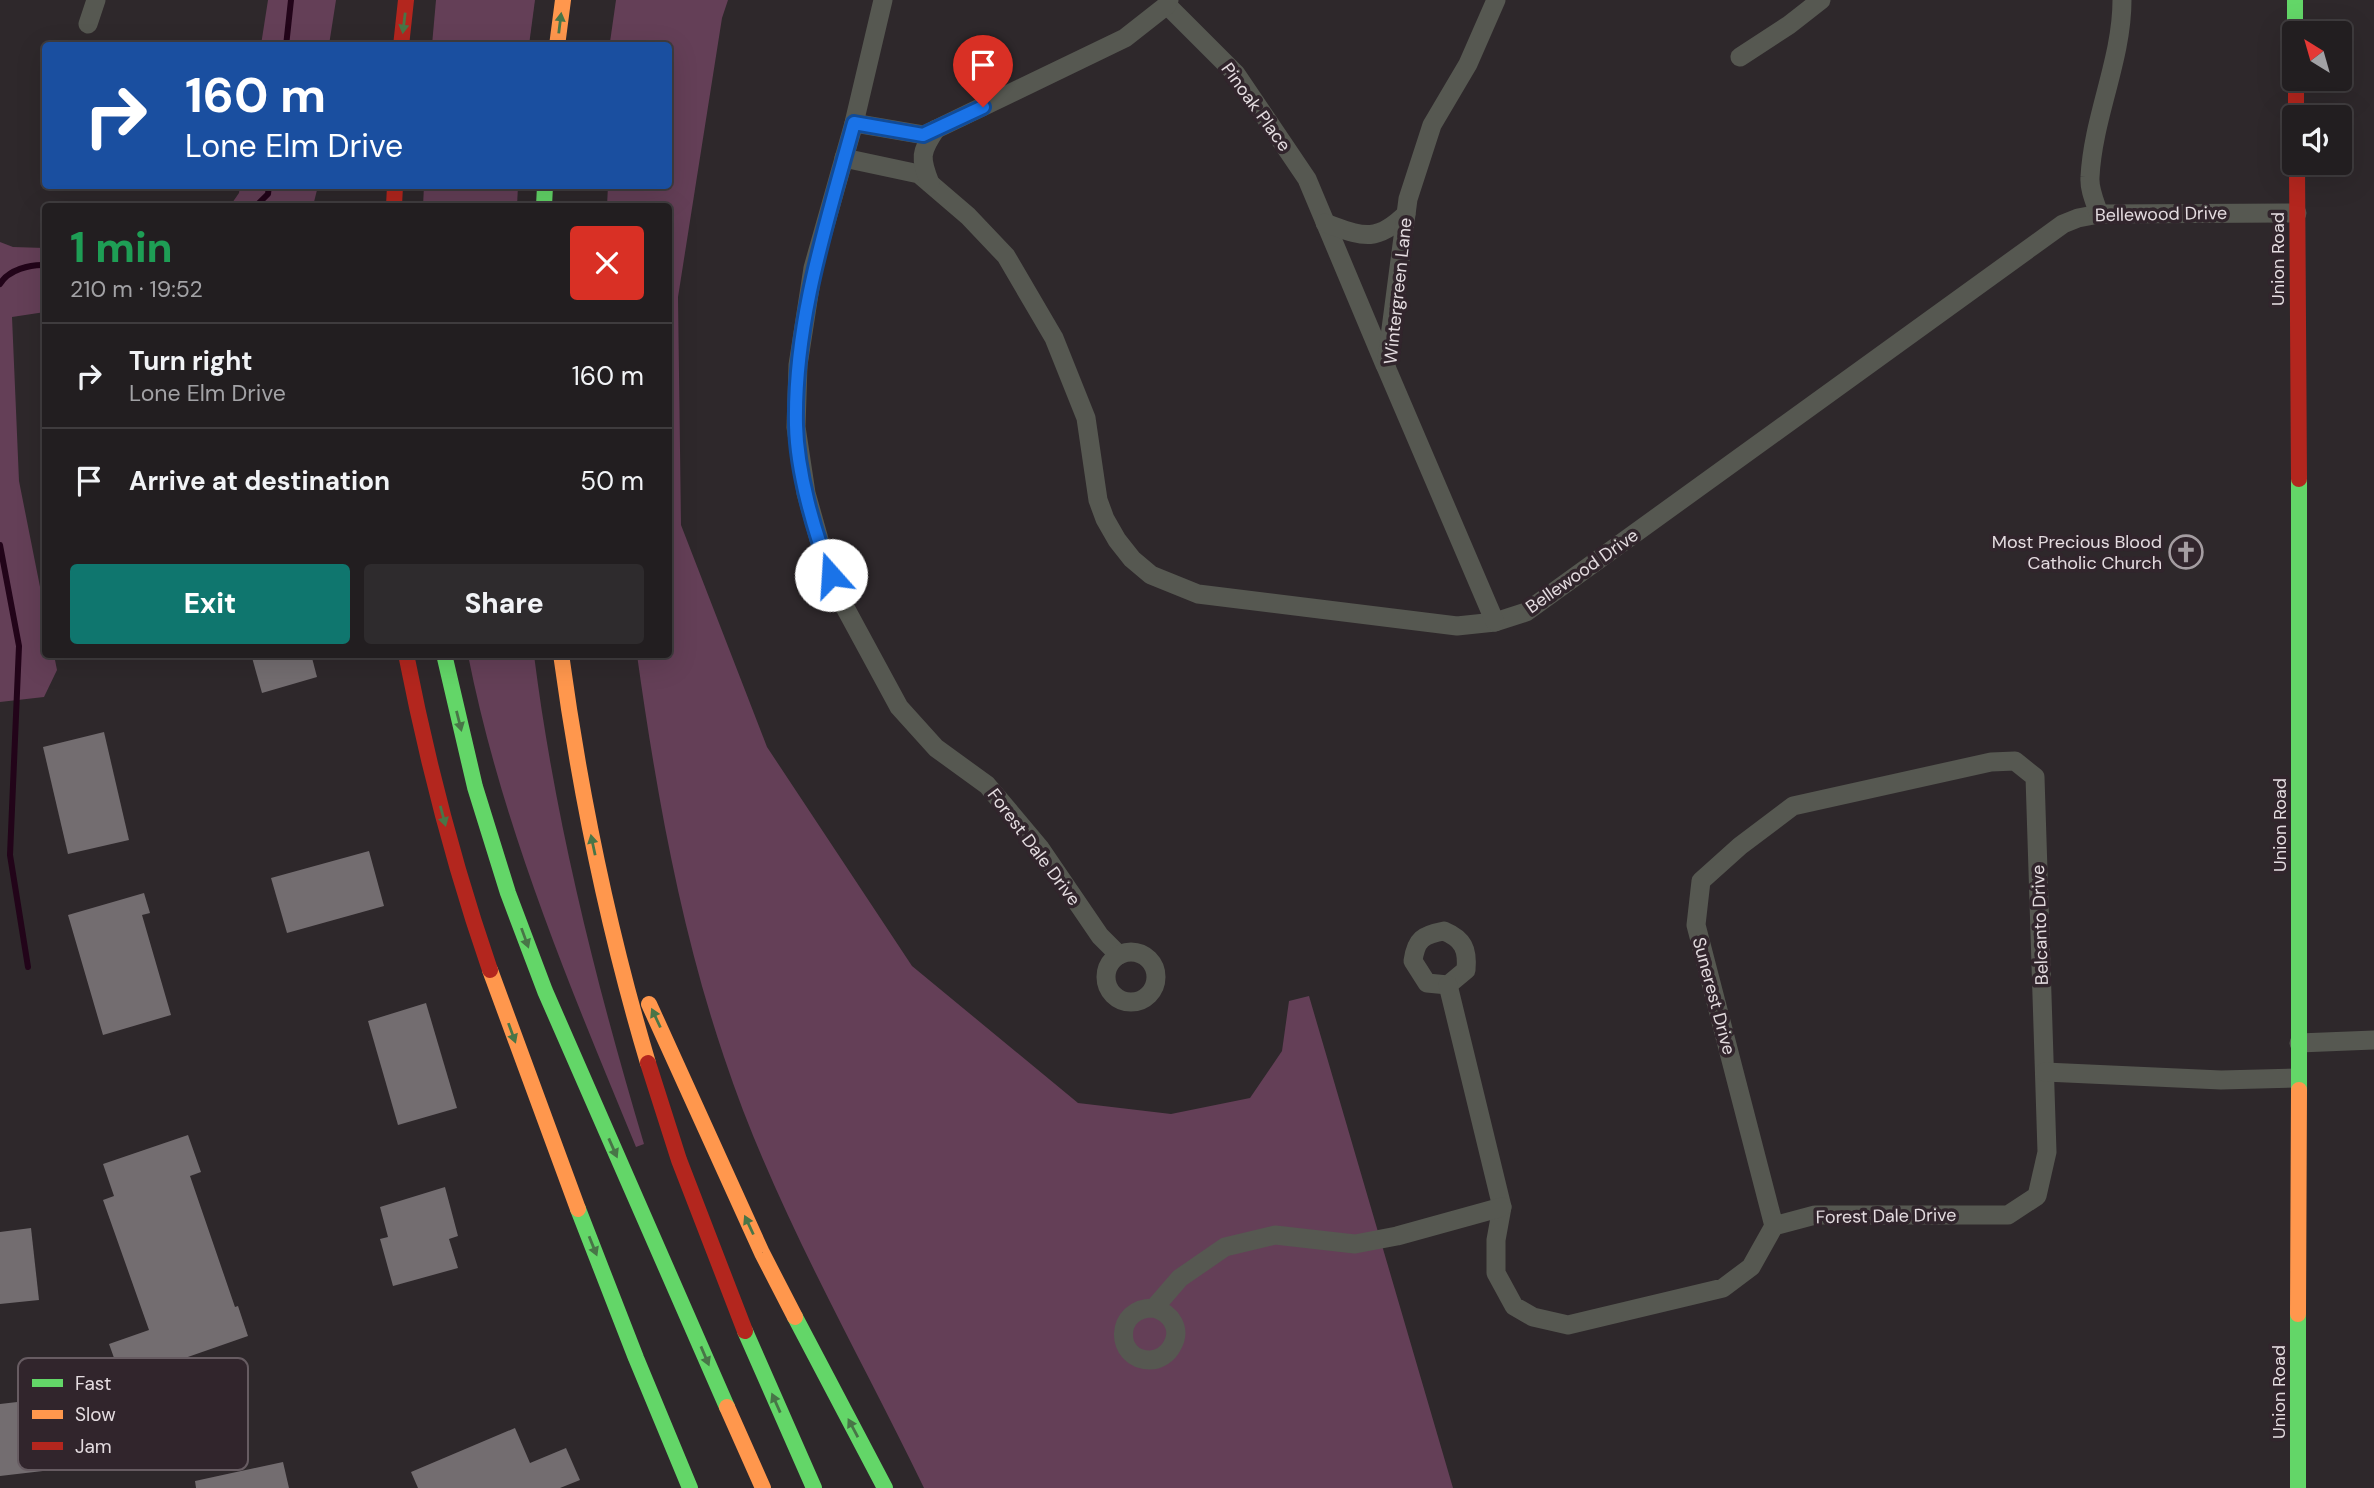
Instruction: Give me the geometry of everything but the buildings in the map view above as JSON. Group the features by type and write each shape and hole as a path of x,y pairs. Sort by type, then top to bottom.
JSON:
{"main road":[{"path":"401,42 406,0"},
{"path":"558,42 563,0"},
{"path":"2295,0 2295,21"},
{"name":"Union Road","path":"2297,175 2298,1488"},
{"path":"407,658 429,764 477,934 687,1488"},
{"path":"445,658 475,787 508,892 545,991 762,1488"},
{"path":"562,658 586,811 607,911 636,1023 668,1127 704,1229 745,1332 814,1488"},
{"path":"607,911 762,1253 885,1488"}],"street":[{"path":"88,24 96,0"},
{"name":"Forest Dale Drive","path":"883,0 854,123 813,268 797,365 796,427 806,493 822,550 841,600 900,707 936,748 987,785 1040,848 1100,936 1118,955"},
{"name":"Wintergreen Lane","path":"1495,622 1386,367 1408,199 1432,125 1468,64 1496,0"},
{"path":"1740,57 1821,0"},
{"path":"2099,214 2090,179 2097,134 2112,74 2122,0"},
{"path":"854,123 923,135 936,130 1125,38 1168,2"},
{"name":"Pinoak Place","path":"1168,2 1236,74 1307,179 1386,367"},
{"path":"931,184 922,162 925,145 936,130"},
{"name":"Bellewood Drive","path":"844,158 919,174 968,216 1006,256 1054,338 1086,418 1098,500 1105,519 1124,550 1151,575 1198,594 1457,625 1495,622 1526,612 2041,239 2070,221 2099,214 2297,213"},
{"path":"1325,223 1355,234 1379,235 1393,227 1406,214"},
{"name":"Sunerest Drive","path":"1774,1226 1696,925 1701,881 1740,846 1793,806 1991,762 2015,761 2035,777"},
{"name":"Belcanto Drive","path":"2035,777 2045,1072"},
{"path":"1448,985 1502,1207 1496,1240 1496,1273 1514,1306 1533,1317 1568,1325 1723,1288 1751,1267 1774,1226"},
{"path":"2299,1043 2374,1040"},
{"path":"2045,1072 2221,1080 2297,1078"},
{"name":"Forest Dale Drive","path":"1774,1226 1815,1215 2008,1215 2037,1196 2047,1152 2045,1072"},
{"path":"1154,1308 1180,1278 1224,1247 1275,1235 1355,1244 1396,1236 1502,1207"}],"shaded area":[{"path":"268,0 336,0 329,42 261,42"},
{"path":"436,0 535,0 529,42 432,42"},
{"path":"616,0 728,0 722,18 678,297 681,525 767,747 912,966 1078,1103 1171,1114 1250,1098 1282,1051 1289,1001 1309,996 1453,1488 924,1488 791,1222 744,1113 708,1008 671,858 637,658 672,658 672,203 607,203 608,189 672,189 672,42 610,42"},
{"path":"240,189 317,189 314,203 232,203"},
{"path":"424,189 518,189 517,203 423,203"},
{"path":"0,242 13,247 42,248 42,312 12,317 19,481 42,597 42,658 55,658 57,670 44,697 0,702"},
{"path":"469,658 534,658 565,840 594,962 644,1144 636,1147 540,905 499,782"}],"waterway":[{"path":"286,42 291,0"},
{"path":"259,203 268,194 269,189"},
{"path":"0,284 8,275 20,269 42,265"},
{"path":"0,545 19,646 10,855 28,967"}],"traffic: fast":[{"path":"2295,0 2295,21"},
{"path":"544,203 545,189"},
{"path":"2299,479 2299,1090"},
{"path":"445,658 475,787 508,893 545,991 727,1407"},
{"path":"578,1209 690,1488"},
{"path":"2298,1314 2298,1488"},
{"path":"795,1317 885,1488"},
{"path":"745,1331 814,1488"}],"traffic: slow":[{"path":"558,42 563,0"},
{"path":"562,658 577,758 597,860 620,962 648,1063"},
{"path":"490,970 578,1209"},
{"path":"649,1004 762,1253 795,1317"},
{"path":"2298,1314 2299,1090"},
{"path":"727,1407 763,1488"}],"traffic: jam":[{"path":"401,42 406,0"},
{"path":"2296,91 2296,105"},
{"path":"2297,175 2299,479"},
{"path":"394,203 395,189"},
{"path":"407,658 442,813 490,970"},
{"path":"648,1063 679,1160 745,1331"}],"place":[{"name":"Most Precious Blood Catholic Church","path":"2186,552"}],"route":[{"path":"831,575 806,493 796,427 797,365 813,268 854,123 923,135 983,107"}]}
